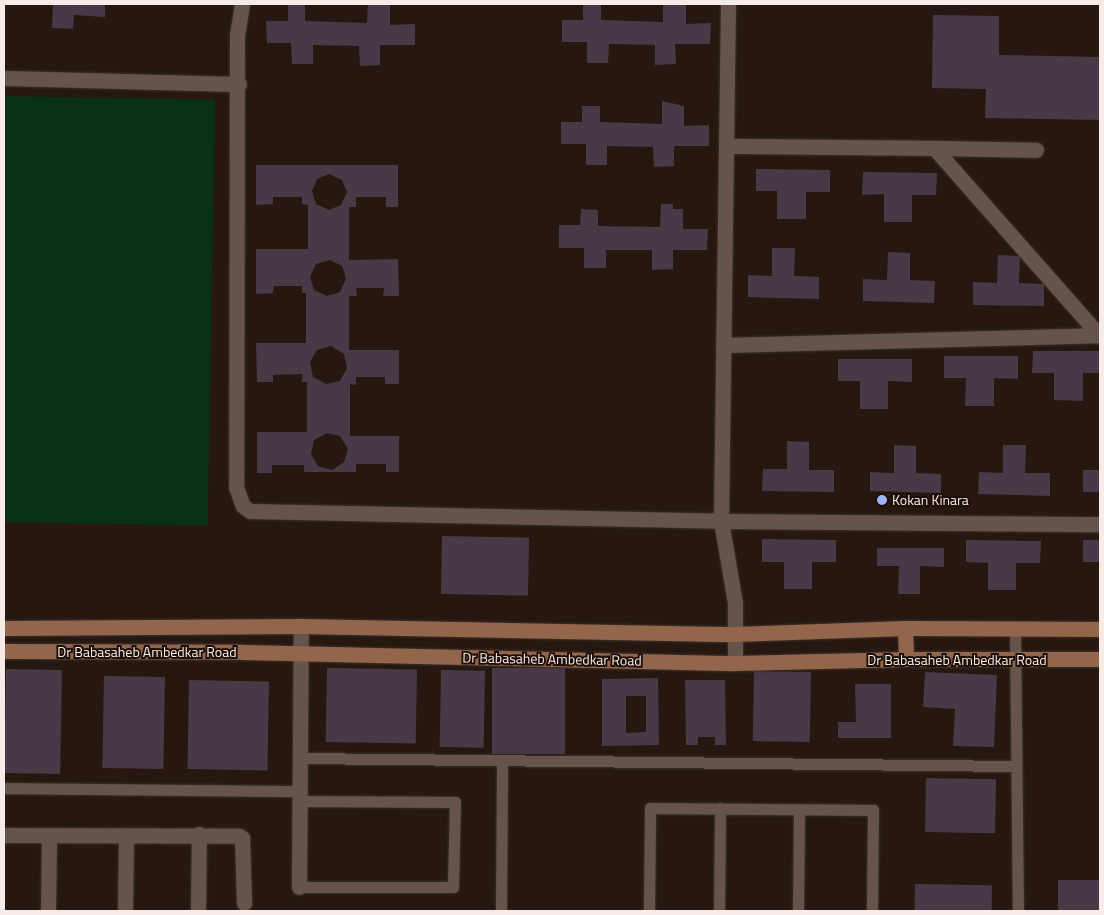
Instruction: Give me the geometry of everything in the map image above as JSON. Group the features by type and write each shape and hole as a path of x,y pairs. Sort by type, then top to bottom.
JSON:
{"main road":[{"name":"Dr Babasaheb Ambedkar Road","path":"4,628 301,626 735,634 905,628 1100,629"},
{"path":"104,627 104,651"},
{"path":"905,628 906,659"},
{"name":"Dr Babasaheb Ambedkar Road","path":"4,651 301,654 735,663 906,659 1016,661 1100,659"}],"street":[{"path":"242,4 237,35 239,84 236,487 243,506 250,511 268,513 721,521 1100,524"},
{"path":"728,4 721,521 735,603 735,663"},
{"path":"4,78 239,84"},
{"path":"726,146 1036,150"},
{"path":"934,148 1100,336"},
{"path":"723,345 1100,336"},
{"path":"298,887 301,626"},
{"path":"198,911 200,834"},
{"path":"4,835 126,836 200,834 242,838 244,903"},
{"path":"48,911 49,836"},
{"path":"124,911 126,836"}],"lane":[{"path":"1015,629 1018,911"},
{"path":"300,758 1016,766"},
{"path":"501,911 502,760"},
{"path":"4,788 455,802 453,887 298,887"},
{"path":"649,911 650,808 873,810 872,911"},
{"path":"719,911 720,808"},
{"path":"798,911 799,809"}],"green space":[{"path":"4,96 215,100 208,526 4,522"}],"building":[{"path":"53,4 105,4 105,17 74,15 73,29 52,28"},
{"path":"368,4 390,5 390,25 415,24 415,45 380,45 380,65 360,66 359,46 313,45 313,64 292,64 291,43 267,43 266,21 288,21 288,5 305,5 305,21 367,23"},
{"path":"583,4 601,4 601,20 663,22 663,4 686,4 686,24 711,23 710,44 675,44 676,64 655,65 655,45 609,44 608,63 587,63 587,42 562,42 562,20 583,20"},
{"path":"933,15 999,16 999,55 1100,57 1100,120 985,118 986,89 932,88"},
{"path":"662,101 684,106 684,126 709,125 709,146 674,146 674,166 654,167 653,147 607,146 607,165 586,165 586,144 561,144 561,122 582,122 582,106 600,106 600,122 662,124"},
{"path":"256,165 398,165 398,207 386,207 386,197 356,197 356,207 349,207 349,260 398,259 399,296 383,296 384,288 356,288 357,296 349,296 349,350 399,350 399,384 385,384 385,377 356,377 356,385 350,384 350,436 399,436 399,472 386,472 386,464 356,464 356,472 304,472 304,465 272,465 272,473 257,473 257,432 307,432 307,382 302,382 302,374 273,375 273,382 257,382 256,343 306,343 306,293 302,293 302,286 274,286 273,293 256,294 256,249 308,249 308,205 302,204 302,197 273,197 273,204 256,205","holes":["329,174 342,180 347,192 341,205 329,210 316,204 312,191 317,179","330,260 342,266 346,279 340,292 327,296 314,290 310,277 316,264","331,346 344,354 347,368 340,381 326,384 313,377 310,362 317,350","327,433 340,436 348,449 344,462 332,470 318,466 311,454 314,440"]},
{"path":"756,169 830,170 830,192 806,192 806,219 777,219 777,191 756,191"},
{"path":"863,172 937,173 936,195 912,195 912,222 884,222 884,194 862,195"},
{"path":"661,204 673,204 673,209 683,209 683,229 708,229 707,250 673,250 673,269 652,270 652,250 606,250 606,268 584,268 584,248 559,248 559,225 580,225 581,209 598,210 598,226 660,227"},
{"path":"772,248 795,248 794,276 819,277 819,299 748,297 748,275 772,276"},
{"path":"888,252 910,253 910,280 935,281 934,303 863,301 863,279 887,280"},
{"path":"998,255 1020,256 1019,283 1044,284 1044,306 973,305 973,282 997,283"},
{"path":"1033,351 1100,351 1100,373 1083,373 1083,401 1054,400 1054,373 1032,373"},
{"path":"944,356 1018,356 1018,379 994,378 994,406 965,406 966,378 944,378"},
{"path":"838,359 912,359 912,382 888,381 888,409 860,409 860,381 838,381"},
{"path":"787,441 809,442 809,470 834,470 834,492 762,491 763,469 787,469"},
{"path":"894,445 916,446 916,473 941,474 941,493 870,491 870,472 894,473"},
{"path":"1003,445 1026,445 1025,473 1050,473 1050,496 978,494 979,472 1003,473"},
{"path":"1083,470 1100,470 1100,492 1083,492"},
{"path":"442,536 529,538 528,596 441,594"},
{"path":"762,539 836,540 836,562 812,562 812,589 784,589 784,562 762,562"},
{"path":"966,540 1041,541 1040,563 1016,563 1016,590 988,590 988,563 966,562"},
{"path":"1083,540 1100,540 1100,562 1083,562"},
{"path":"877,548 944,548 944,567 920,566 920,594 898,594 899,566 877,566"},
{"path":"327,668 417,670 416,744 326,742"},
{"path":"492,668 565,668 565,754 492,754"},
{"path":"6,669 62,670 60,774 4,773"},
{"path":"441,670 485,671 484,748 440,747"},
{"path":"754,671 811,672 810,742 753,741"},
{"path":"925,672 997,675 994,747 953,746 955,709 923,707"},
{"path":"104,676 165,677 163,769 102,768"},
{"path":"658,678 659,745 602,746 602,679","holes":["626,696 646,696 646,732 626,733"]},
{"path":"189,680 269,681 267,770 187,769"},
{"path":"685,680 725,680 726,745 715,745 715,737 698,737 698,745 686,745"},
{"path":"855,684 891,684 891,738 838,738 838,722 856,722"},
{"path":"926,778 996,779 995,833 925,832"},
{"path":"1058,880 1100,880 1100,911 1058,911"},
{"path":"915,884 992,885 992,911 915,911"}],"place":[{"name":"Kokan Kinara","path":"882,500"}]}
